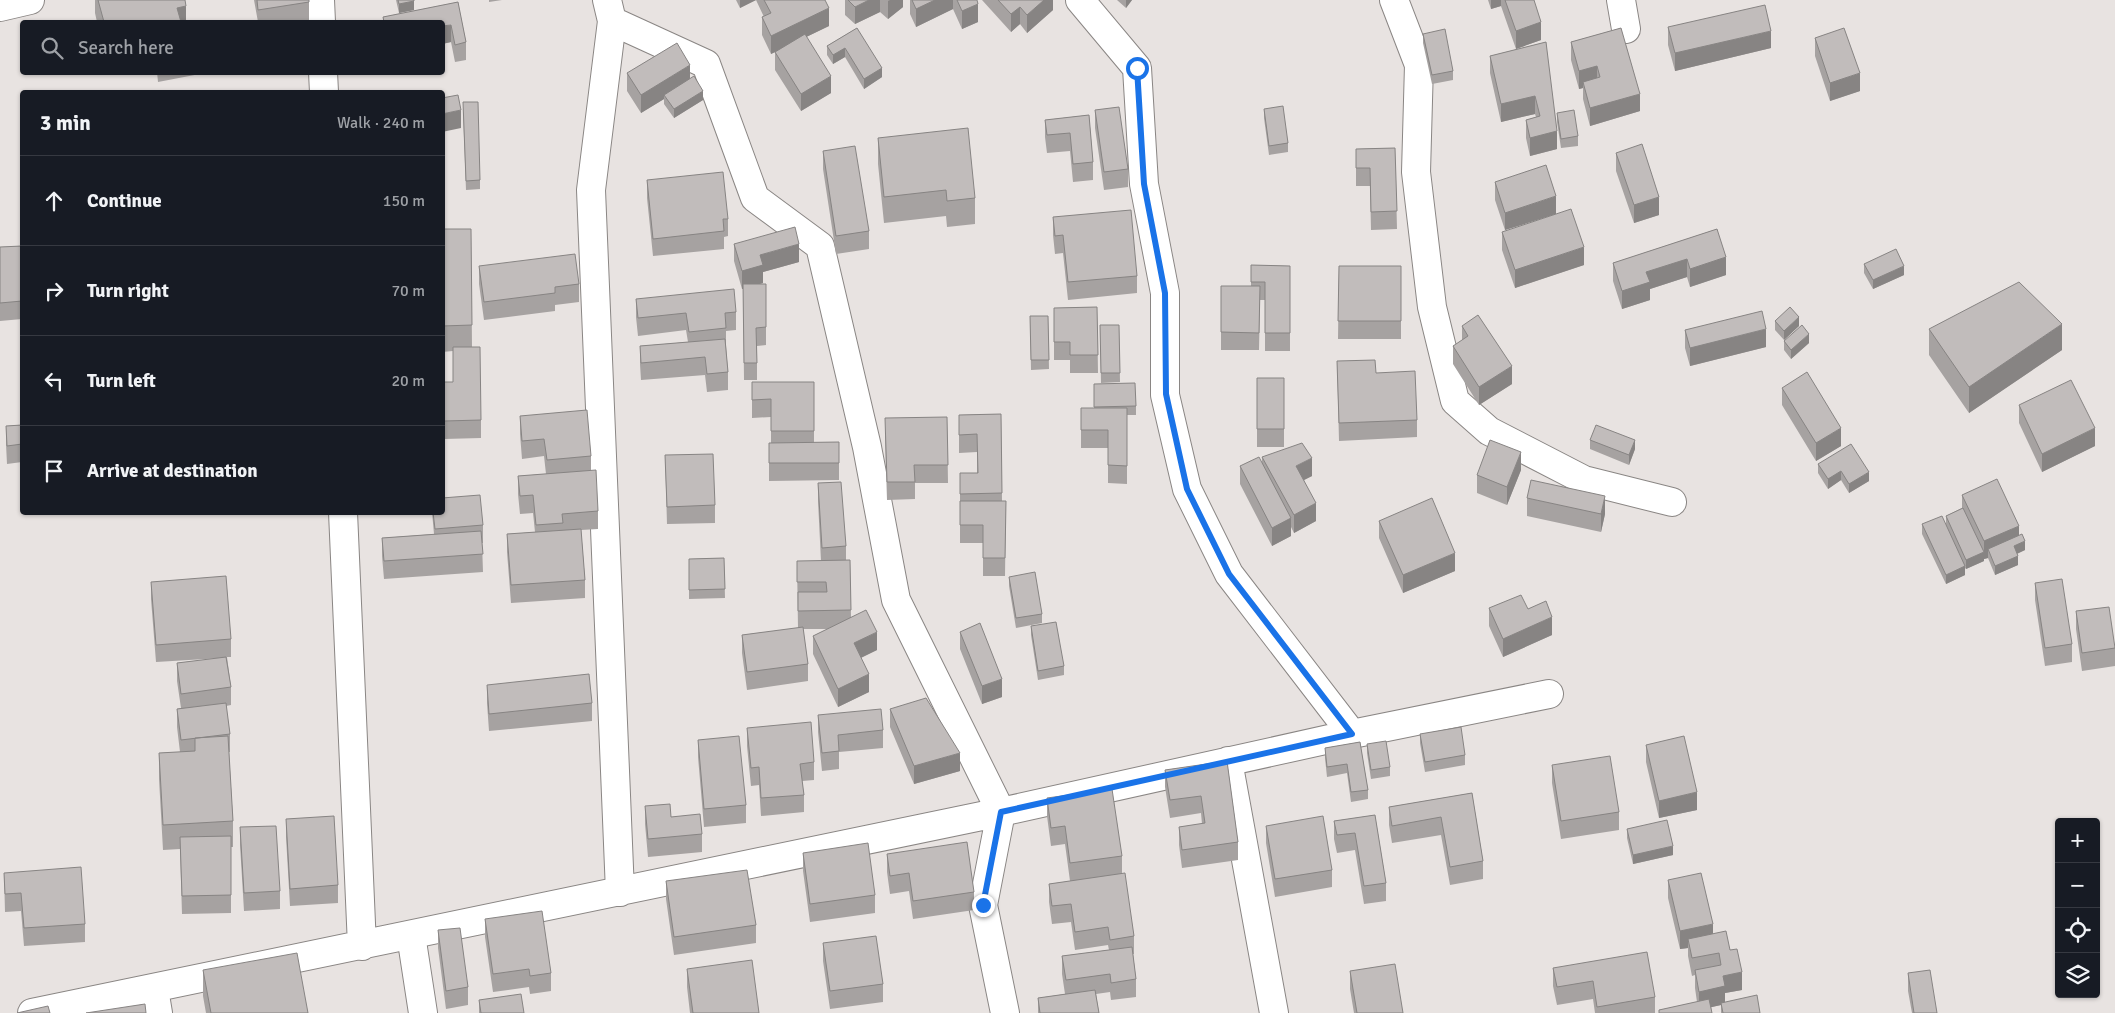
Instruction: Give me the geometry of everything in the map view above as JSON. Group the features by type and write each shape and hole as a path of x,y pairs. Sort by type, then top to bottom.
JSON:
{"street":[{"path":"0,7 30,0"},
{"path":"320,0 321,20"},
{"path":"1080,0 1137,68 1144,184 1165,293 1166,394 1187,489 1229,574 1352,734"},
{"path":"1394,0 1419,65 1416,172 1432,307 1455,401 1489,432 1584,480 1672,502"},
{"path":"1620,0 1626,29"},
{"path":"620,892 592,190 609,10 706,64 755,198 820,246 868,447 896,600 1001,812 983,905 1005,1013"},
{"path":"323,75 324,90"},
{"path":"343,515 362,946"},
{"path":"32,1013 156,1001 362,946 411,935 1001,812 1352,734 1549,694"},
{"path":"1228,761 1274,1013"},
{"path":"411,935 423,1013"}],"building":[{"path":"98,0 185,0 186,6 177,8 180,20 103,20"},
{"path":"257,0 309,0 309,2 258,10"},
{"path":"398,0 414,0 414,1 399,4"},
{"path":"764,0 825,0 829,8 771,36 762,17 771,13"},
{"path":"848,0 869,0 855,7"},
{"path":"912,0 935,0 916,9"},
{"path":"957,0 977,0 978,4 962,11"},
{"path":"998,0 1044,0 1027,15 1020,7 1011,14"},
{"path":"1505,0 1534,0 1541,22 1516,31"},
{"path":"458,2 466,42 455,45 451,25 445,26 445,20 384,20 383,17"},
{"path":"1765,5 1771,31 1675,53 1668,27"},
{"path":"857,28 882,68 864,79 845,48 833,55 827,46"},
{"path":"1621,28 1640,94 1590,108 1583,82 1600,77 1597,66 1579,71 1571,42"},
{"path":"1844,28 1860,73 1830,83 1815,38"},
{"path":"1445,29 1453,71 1432,75 1423,34"},
{"path":"805,34 831,76 801,94 775,52"},
{"path":"1546,42 1557,131 1530,138 1526,120 1540,116 1535,96 1501,104 1490,56"},
{"path":"677,43 690,65 641,95 627,73"},
{"path":"694,76 703,91 674,109 664,95"},
{"path":"458,95 461,110 445,113 445,97"},
{"path":"463,102 478,102 480,180 466,181"},
{"path":"1283,106 1288,143 1269,146 1264,109"},
{"path":"1119,107 1128,169 1104,172 1095,110"},
{"path":"1574,110 1578,136 1561,139 1557,113"},
{"path":"1089,115 1093,162 1073,164 1070,133 1047,135 1045,120"},
{"path":"968,128 975,198 947,201 946,190 884,197 878,138"},
{"path":"1642,144 1659,197 1634,205 1616,153"},
{"path":"855,146 869,231 836,236 823,151"},
{"path":"1395,148 1397,211 1371,212 1370,168 1356,168 1356,149"},
{"path":"1546,165 1556,196 1505,213 1495,182"},
{"path":"723,172 728,219 723,219 724,231 653,239 647,180"},
{"path":"1571,209 1584,247 1515,270 1502,232"},
{"path":"1131,210 1137,276 1068,282 1063,235 1055,236 1053,217"},
{"path":"795,227 799,244 760,255 763,265 742,271 734,244"},
{"path":"445,229 471,229 472,325 445,326"},
{"path":"1717,229 1726,257 1690,269 1687,259 1646,272 1650,282 1622,291 1613,263"},
{"path":"20,246 20,301 0,303 0,247"},
{"path":"1896,249 1904,266 1873,280 1864,264"},
{"path":"575,254 579,284 555,287 555,293 484,302 479,266"},
{"path":"1251,265 1290,266 1290,333 1265,333 1265,282 1251,282"},
{"path":"1339,266 1401,266 1401,321 1338,321"},
{"path":"2019,282 2062,324 1969,387 1929,329"},
{"path":"743,284 766,284 766,327 756,328 757,363 744,363"},
{"path":"1221,286 1260,286 1259,333 1221,332"},
{"path":"734,289 736,312 725,313 726,328 689,332 686,313 638,318 636,299"},
{"path":"1097,307 1098,355 1070,355 1070,342 1054,342 1054,308"},
{"path":"1790,307 1799,317 1784,331 1775,321"},
{"path":"1762,311 1766,329 1690,348 1685,330"},
{"path":"1478,315 1512,366 1479,387 1453,346 1468,336 1462,326"},
{"path":"1030,316 1048,316 1049,360 1031,360"},
{"path":"1100,325 1119,325 1120,373 1101,373"},
{"path":"1802,325 1809,334 1791,350 1784,341"},
{"path":"725,339 728,372 707,374 705,357 641,363 640,346"},
{"path":"453,347 480,347 481,420 445,421 445,382 453,382"},
{"path":"1375,360 1376,373 1415,371 1417,420 1339,423 1337,361"},
{"path":"1807,372 1841,428 1816,443 1782,388"},
{"path":"1257,378 1284,378 1284,429 1257,429"},
{"path":"2071,380 2095,428 2042,454 2019,405"},
{"path":"752,382 814,382 814,431 771,431 771,399 752,400"},
{"path":"1135,383 1136,406 1094,407 1094,384"},
{"path":"1081,408 1127,408 1127,466 1108,465 1108,430 1081,430"},
{"path":"587,410 591,456 547,460 544,439 522,441 520,416"},
{"path":"1001,414 1002,493 960,494 960,473 978,473 977,434 959,435 959,415"},
{"path":"947,417 948,465 914,465 915,482 887,482 885,418"},
{"path":"20,425 20,444 7,446 6,426"},
{"path":"1596,425 1635,440 1629,455 1590,440"},
{"path":"1490,440 1521,452 1507,487 1477,475"},
{"path":"839,442 839,463 769,463 769,443"},
{"path":"1302,443 1312,458 1296,466 1316,503 1294,515 1262,457"},
{"path":"1851,444 1869,472 1849,484 1841,471 1828,479 1818,464"},
{"path":"713,454 715,505 667,507 665,455"},
{"path":"1259,457 1291,518 1272,528 1240,466"},
{"path":"596,470 598,511 562,514 563,523 536,525 533,495 520,496 518,476"},
{"path":"1997,479 2019,526 1984,541 1962,495"},
{"path":"1531,480 1605,496 1601,514 1527,498"},
{"path":"841,482 846,546 822,548 818,483"},
{"path":"480,495 483,525 435,529 433,515 445,515 445,498"},
{"path":"1432,498 1455,553 1403,575 1379,521"},
{"path":"960,501 1006,501 1005,558 983,558 983,525 960,525"},
{"path":"1963,508 1984,552 1966,560 1946,516"},
{"path":"1942,516 1965,566 1946,575 1922,524"},
{"path":"581,529 585,580 511,585 507,534"},
{"path":"481,531 483,554 384,561 382,538"},
{"path":"2022,534 2025,541 2014,546 2018,556 1995,566 1988,549"},
{"path":"724,558 725,589 689,590 689,559"},
{"path":"850,560 851,610 798,611 798,592 827,592 826,582 797,582 797,561"},
{"path":"1035,572 1042,614 1016,618 1009,577"},
{"path":"226,576 231,639 156,645 151,582"},
{"path":"2062,579 2072,644 2045,648 2035,583"},
{"path":"1521,595 1528,609 1546,601 1552,617 1503,639 1489,608"},
{"path":"2109,607 2115,648 2082,653 2076,611"},
{"path":"866,610 877,632 854,643 869,674 838,689 813,636"},
{"path":"1056,622 1064,666 1038,671 1031,626"},
{"path":"980,623 1002,679 982,686 960,632"},
{"path":"803,627 808,664 747,672 742,635"},
{"path":"226,657 231,687 181,694 177,663"},
{"path":"589,674 592,703 489,714 487,685"},
{"path":"926,698 960,753 914,766 890,709"},
{"path":"226,703 230,734 181,740 177,709"},
{"path":"881,709 883,730 838,735 839,751 822,753 818,715"},
{"path":"811,722 814,762 800,764 804,795 761,798 759,767 751,768 747,728"},
{"path":"1461,727 1465,755 1425,762 1420,734"},
{"path":"228,736 233,821 163,825 159,753 195,751 195,738"},
{"path":"739,736 746,805 704,809 698,740"},
{"path":"1684,736 1697,792 1659,801 1646,745"},
{"path":"1386,741 1390,767 1371,770 1367,744"},
{"path":"1360,742 1368,790 1351,792 1347,764 1327,767 1325,748"},
{"path":"1610,756 1619,812 1561,821 1552,765"},
{"path":"1227,761 1238,842 1182,850 1179,827 1205,823 1201,796 1170,800 1165,770"},
{"path":"1112,789 1122,856 1070,863 1065,826 1051,828 1047,798"},
{"path":"1472,793 1483,861 1450,867 1441,817 1392,826 1389,807"},
{"path":"670,804 671,817 700,814 702,834 648,839 645,806"},
{"path":"1375,815 1386,883 1364,886 1355,833 1337,835 1334,821"},
{"path":"334,816 338,885 290,889 286,819"},
{"path":"1323,816 1332,870 1275,879 1266,826"},
{"path":"1667,820 1673,846 1633,855 1627,829"},
{"path":"276,826 280,891 244,893 240,827"},
{"path":"231,836 231,895 182,896 180,837"},
{"path":"967,842 974,892 913,901 909,873 890,876 887,854"},
{"path":"868,843 875,895 810,904 803,853"},
{"path":"81,867 85,924 24,928 21,893 5,894 4,873"},
{"path":"747,870 756,925 674,937 666,881"},
{"path":"1125,873 1134,936 1110,940 1108,927 1075,932 1071,904 1052,906 1049,884"},
{"path":"1701,873 1713,924 1680,931 1668,880"},
{"path":"542,911 551,973 530,976 529,969 493,974 485,919"},
{"path":"460,928 468,987 446,991 438,930"},
{"path":"1726,931 1730,950 1737,949 1742,972 1723,976 1725,986 1699,992 1695,970 1721,965 1719,953 1692,958 1688,939"},
{"path":"876,936 883,984 830,991 823,943"},
{"path":"1132,947 1136,979 1111,983 1110,974 1066,980 1062,956"},
{"path":"1647,952 1655,997 1597,1007 1593,981 1557,987 1553,968"},
{"path":"297,953 308,1013 211,1013 203,970"},
{"path":"752,960 759,1013 693,1013 687,969"},
{"path":"1395,964 1403,1013 1357,1013 1350,971"},
{"path":"1930,970 1937,1013 1914,1013 1908,973"},
{"path":"1095,990 1099,1013 1040,1013 1038,998"},
{"path":"521,994 524,1013 481,1013 479,1000"},
{"path":"1757,995 1760,1013 1723,1013 1721,1003"},
{"path":"1709,999 1712,1013 1659,1013 1659,1010"},
{"path":"145,1004 146,1013 86,1013"},
{"path":"48,1006 50,1013 17,1013"}],"route":[{"path":"983,905 1001,812 1352,734 1229,574 1187,489 1166,394 1165,293 1144,184 1137,68"}]}
